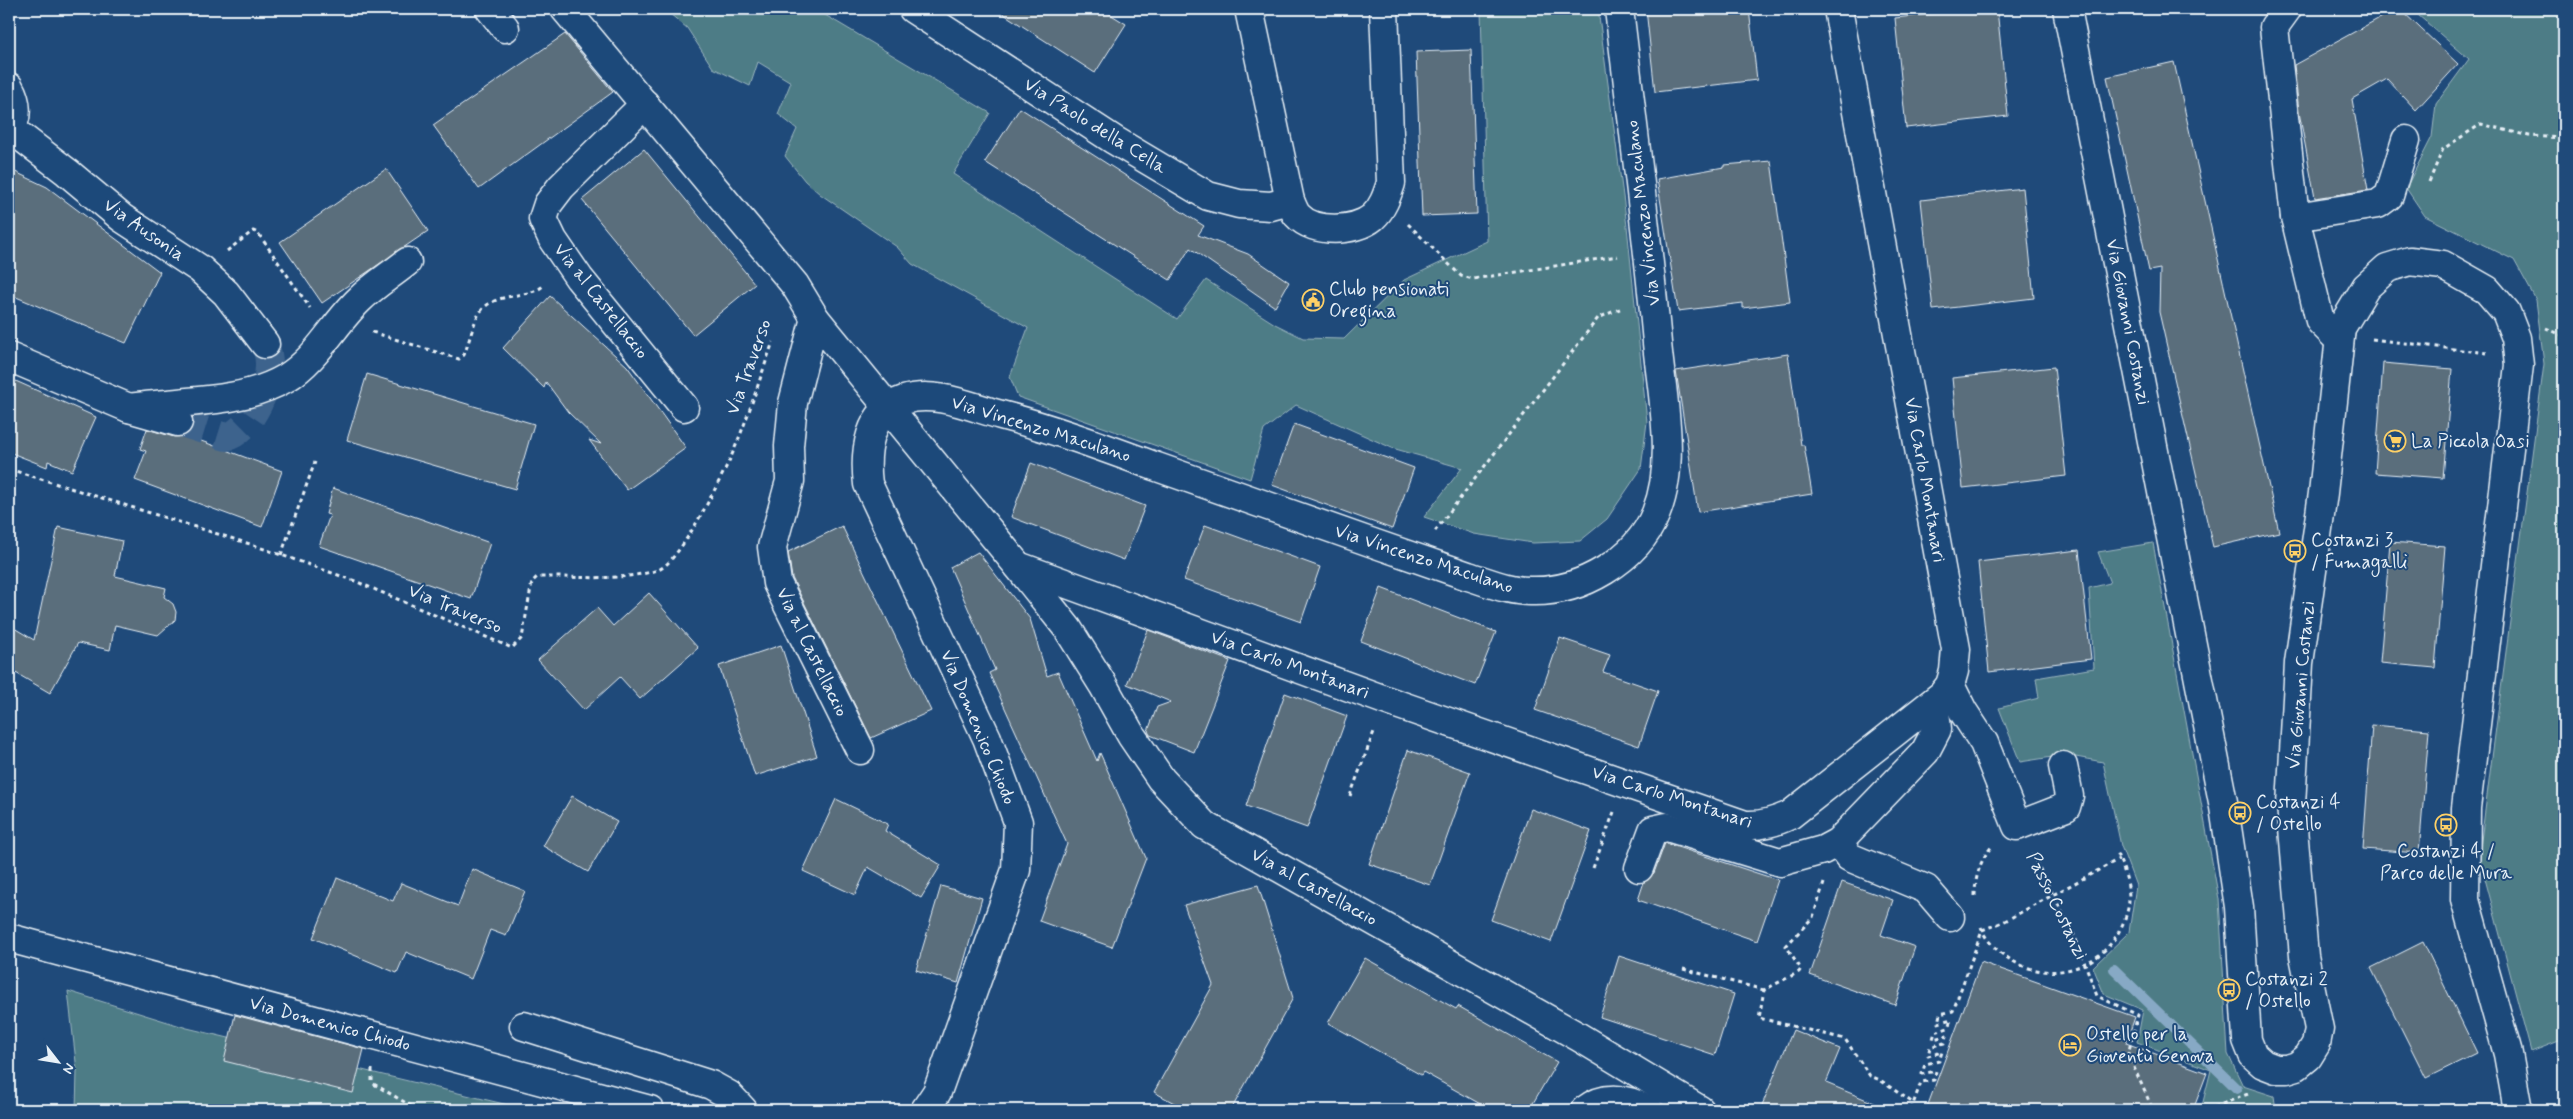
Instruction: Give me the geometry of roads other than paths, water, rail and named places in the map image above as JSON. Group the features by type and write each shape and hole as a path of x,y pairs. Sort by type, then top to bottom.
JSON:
{"street":[{"path":"565,9 794,285 815,318 1018,566"},
{"name":"Via Paolo della Cella","path":"913,9 1114,140 1208,196 1239,204 1272,206 1290,201"},
{"path":"1249,9 1290,201 1298,216 1311,223 1343,228 1358,225 1373,216 1385,201 1391,183 1384,9"},
{"name":"Via Vincenzo Maculano","path":"888,408 913,398 936,397 1041,426 1415,558 1507,588 1530,591 1552,590 1598,574 1616,563 1646,532 1656,514 1662,492 1666,454 1652,285 1619,9"},
{"name":"Via Carlo Montanari","path":"1018,566 1385,700 1745,825 1768,824 1790,815 1942,694 1954,671 1956,649 1838,9"},
{"name":"Via Giovanni Costanzi","path":"2066,9 2224,807 2240,907 2247,1040 2253,1055 2263,1064 2276,1070 2297,1066 2308,1057 2316,1044 2319,1029 2304,956 2291,805 2299,663 2322,493 2338,339 2341,328 2351,308 2366,287 2387,268 2410,261 2443,265 2487,290 2506,312 2516,338 2519,365 2466,808 2464,900 2508,1054 2518,1110"},
{"path":"2287,9 2274,26 2295,217 2320,321 2338,339"},
{"name":"Via Ausonia","path":"9,87 16,110 10,130 67,172 122,218 200,269 226,293 265,344"},
{"name":"Via al Castellaccio","path":"645,104 561,187 548,204 544,218 552,240 579,278 684,407"},
{"path":"2295,217 2378,204 2389,196 2406,140"},
{"path":"128,408 215,399 268,386 286,378 309,360 359,300 407,262"},
{"name":"Via al Castellaccio","path":"815,318 793,403 789,446 790,482 772,546 777,583 860,750"},
{"path":"9,357 128,408 178,422"},
{"name":"Via Domenico Chiodo","path":"888,408 874,425 867,444 865,462 868,484 987,738 1018,822 1016,870 937,1092 925,1110"},
{"name":"Via al Castellaccio","path":"1018,566 1068,629 1104,685 1131,736 1162,779 1204,825 1578,1037 1700,1110"},
{"path":"1942,694 1984,743 2017,826 2066,807 2070,796 2063,766"},
{"path":"1639,868 1653,830 1667,827 1780,862 1823,850 1838,842 1925,752 1937,729 1942,694"},
{"path":"1838,842 1849,858 1926,889 1950,917"},
{"name":"Via Domenico Chiodo","path":"9,938 650,1110"},
{"path":"524,1026 710,1085 729,1095 743,1110"},
{"path":"1585,1110 1600,1102 1626,1100 1649,1110"}],"waterway":[{"path":"2114,969 2237,1089"}],"tunnel":[{"path":"178,422 226,437 243,427 257,407 266,384 269,363 265,344"}],"place":[{"name":"Club pensionati Oregina","path":"1313,300"},
{"name":"La Piccola Oasi","path":"2395,441"},
{"name":"Costanzi 3 / Fumagalli","path":"2295,551"},
{"name":"Costanzi 4 / Ostello","path":"2240,813"},
{"name":"Costanzi 4 / Parco delle Mura","path":"2446,825"},
{"name":"Costanzi 2 / Ostello","path":"2229,990"},
{"name":"Ostello per la Gioventù Genova","path":"2070,1045"}]}
